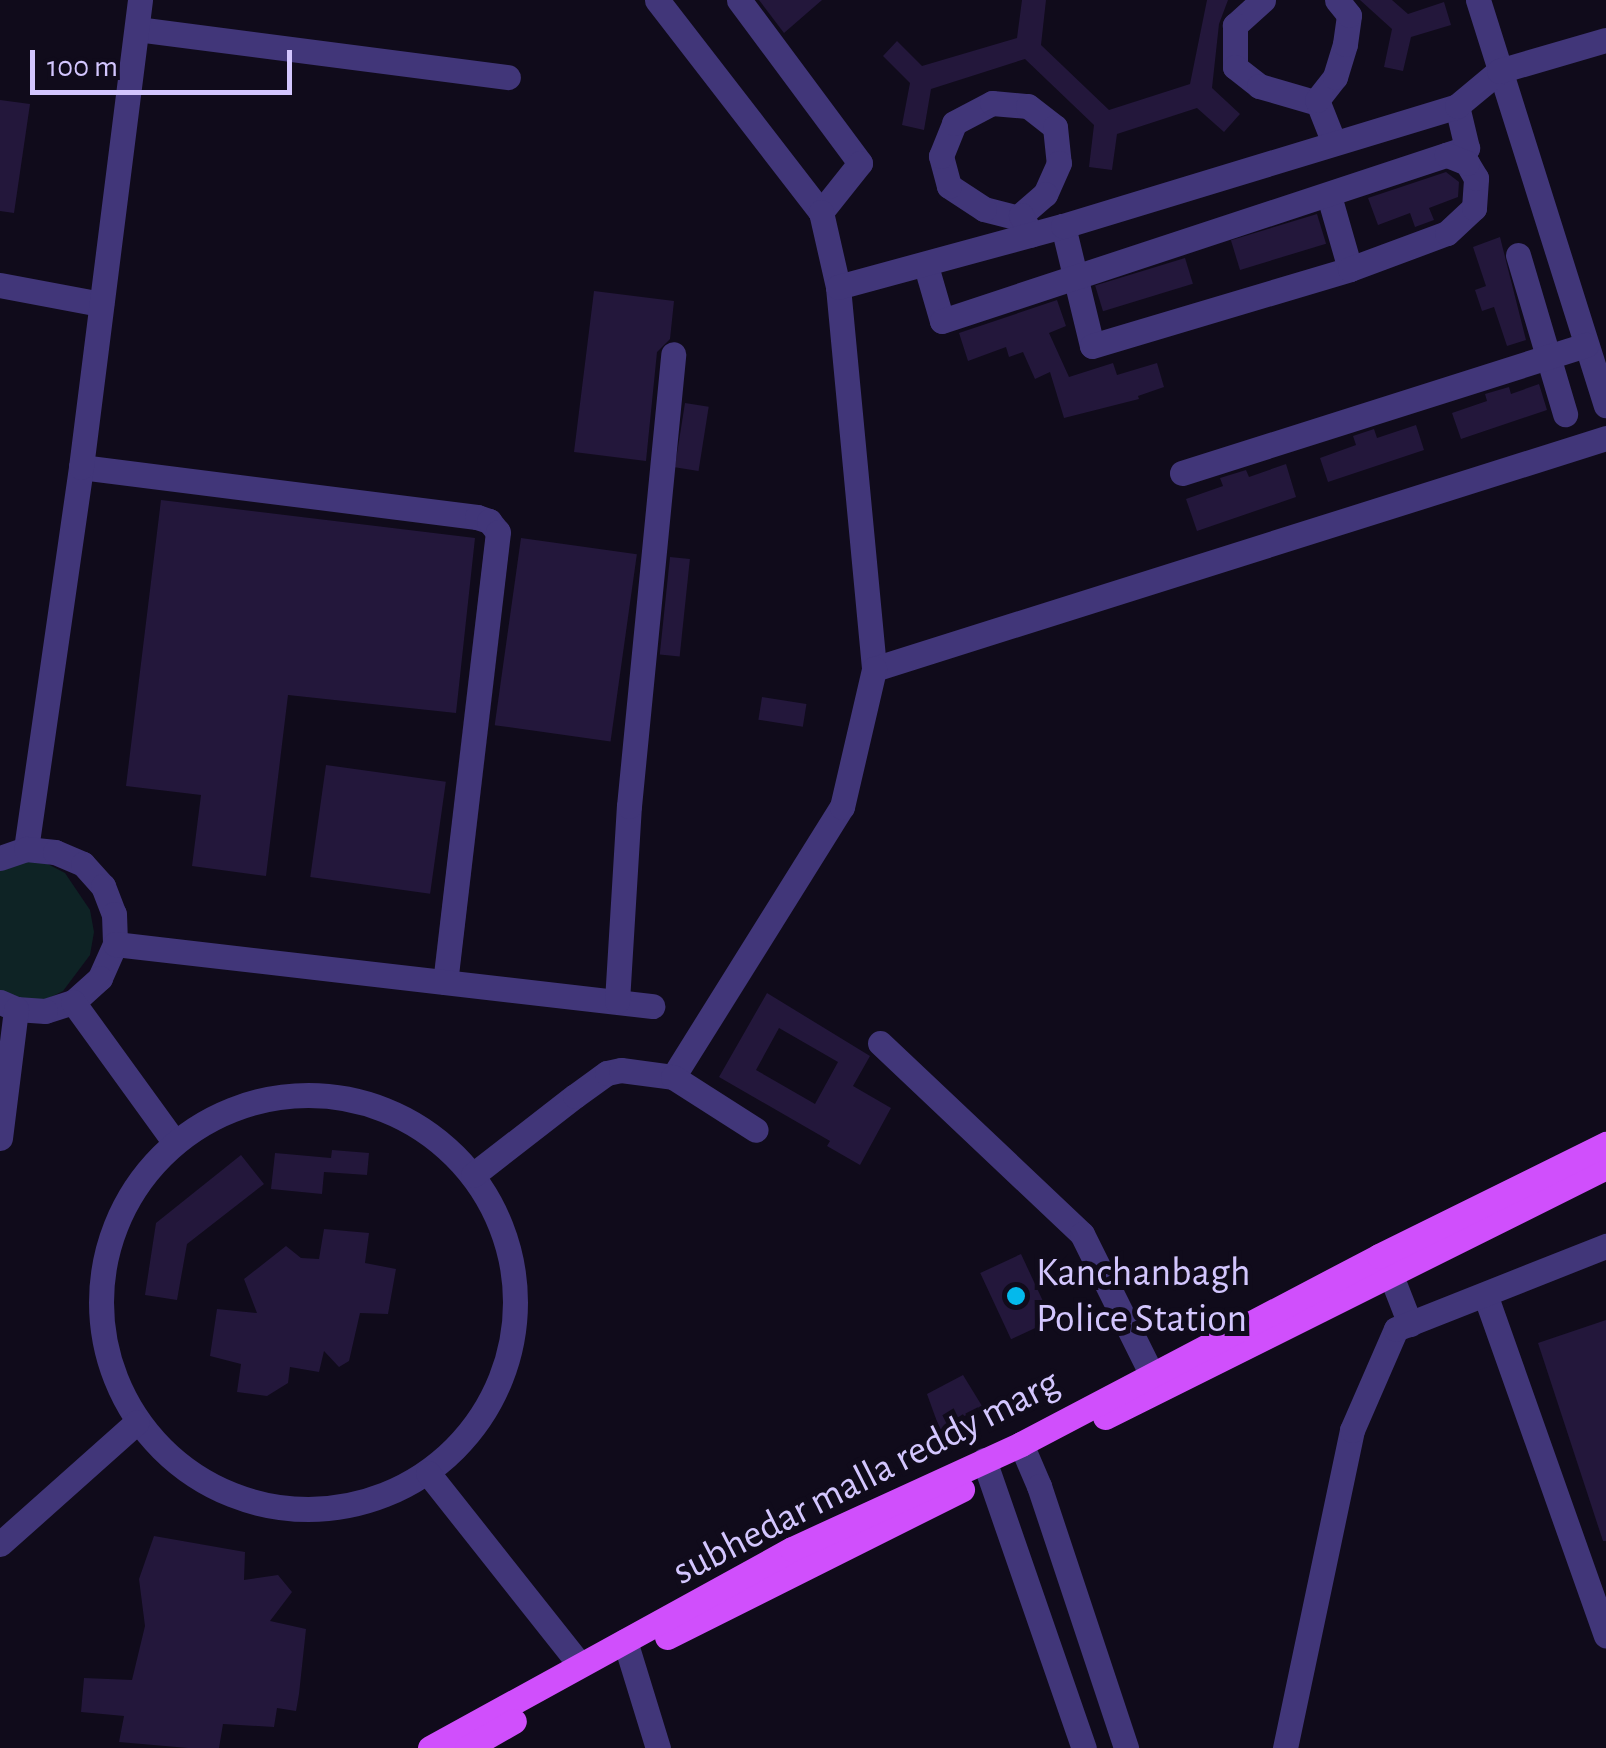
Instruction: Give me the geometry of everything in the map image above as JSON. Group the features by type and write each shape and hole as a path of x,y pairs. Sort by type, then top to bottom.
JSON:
{"main road":[{"name":"subhedar malla reddy marg","path":"1024,1450 1151,1373 1606,1144"},
{"name":"subhedar malla reddy marg","path":"466,1748 627,1649 987,1467 1606,1167"},
{"name":"subhedar malla reddy marg","path":"430,1748 580,1665 627,1649"}],"lane":[{"path":"26,849 82,467 140,0"},
{"path":"657,0 821,212 838,288 874,669 842,806 673,1077"},
{"path":"739,0 860,163 821,212"},
{"path":"1263,0 1235,25 1235,67 1259,86 1318,102"},
{"path":"1318,102 1335,77 1345,44 1349,14 1337,0"},
{"path":"1478,0 1606,405"},
{"path":"137,30 508,77"},
{"path":"838,288 926,266 1027,227 1063,226 1457,106 1498,72 1606,40"},
{"path":"1318,102 1334,144"},
{"path":"992,103 1028,106 1055,127 1059,163 1027,227 984,209 949,186 941,156 954,124 992,103"},
{"path":"926,266 942,320 1467,148 1457,106"},
{"path":"1063,226 1092,346 1350,269 1447,233 1474,208 1476,178 1467,164 1448,155"},
{"path":"1329,196 1350,269"},
{"path":"1518,254 1565,414"},
{"path":"0,285 101,304"},
{"path":"1182,473 1586,345"},
{"path":"617,1001 629,806 673,354"},
{"path":"874,669 1606,438"},
{"path":"82,467 477,518 489,522 498,532 445,982"},
{"path":"0,858 26,849 56,852 82,864 103,886 114,914 114,944 100,978 73,1002 45,1011 8,1006 0,1138"},
{"path":"114,944 652,1006"},
{"path":"73,1002 175,1142"},
{"path":"880,1043 1082,1234 1151,1373"},
{"path":"473,1175 607,1073 637,1069 673,1077 756,1130"},
{"path":"297,1094 364,1101 424,1129 473,1175 497,1216 512,1262 516,1309 509,1357 491,1401 464,1440 428,1472 370,1502 304,1511 240,1500 182,1469 138,1422 110,1366 100,1306 108,1245 134,1189 175,1142 232,1108 297,1094"},
{"path":"1286,1748 1352,1430 1396,1329 1486,1297 1606,1246"},
{"path":"1390,1272 1410,1324"},
{"path":"1486,1297 1606,1635"},
{"path":"0,1544 138,1422"},
{"path":"1024,1450 1126,1748"},
{"path":"987,1467 1084,1748"},
{"path":"428,1472 580,1665"},
{"path":"627,1649 658,1748"}],"green space":[{"path":"17,858 42,861 65,873 90,910 94,932 90,955 63,991 43,1001 0,1000 0,863"}],"building":[{"path":"759,0 822,0 784,33"},
{"path":"1022,0 1046,0 1041,45 1109,110 1190,84 1207,0 1228,0 1219,24 1212,88 1240,114 1224,132 1197,108 1117,134 1112,170 1089,167 1094,125 1025,59 931,89 924,130 902,125 910,83 883,56 897,41 922,66 1017,38"},
{"path":"1360,0 1392,0 1408,14 1444,2 1451,25 1411,37 1403,71 1384,67 1392,29"},
{"path":"0,100 30,104 14,213 0,211"},
{"path":"1446,172 1459,182 1458,197 1429,208 1434,220 1415,227 1410,213 1378,225 1368,198"},
{"path":"1317,214 1326,244 1240,270 1231,240"},
{"path":"1500,237 1526,340 1507,346 1494,307 1482,311 1475,290 1486,286 1473,247"},
{"path":"1185,258 1193,284 1103,311 1095,285"},
{"path":"594,291 674,301 670,339 657,352 646,461 574,452"},
{"path":"1057,300 1066,326 1049,333 1069,377 1113,363 1117,375 1157,363 1164,387 1138,396 1139,399 1064,418 1050,372 1035,379 1023,352 1009,357 1006,347 968,361 959,333"},
{"path":"1539,384 1547,410 1461,439 1452,413 1487,401 1485,394 1509,387 1511,394"},
{"path":"685,403 709,407 699,471 675,467"},
{"path":"1416,425 1424,450 1328,482 1320,458 1356,445 1353,436 1374,429 1377,438"},
{"path":"1286,464 1296,497 1197,531 1186,499 1223,486 1220,478 1246,470 1249,477"},
{"path":"161,500 475,538 456,713 288,695 266,876 192,866 201,795 126,786"},
{"path":"521,538 637,554 611,741 495,725"},
{"path":"670,557 690,559 680,657 660,654"},
{"path":"762,697 806,704 803,727 758,720"},
{"path":"326,765 446,782 430,894 310,877"},
{"path":"767,993 870,1056 853,1086 891,1108 860,1165 827,1146 830,1141 719,1077","holes":["779,1028 838,1062 815,1104 756,1070"]},
{"path":"332,1150 369,1153 367,1175 324,1172 322,1194 271,1189 275,1153 331,1158"},
{"path":"241,1155 264,1184 187,1244 177,1300 145,1295 156,1223"},
{"path":"324,1229 369,1233 365,1263 396,1269 388,1314 360,1313 349,1361 339,1367 324,1351 319,1372 290,1367 288,1383 267,1396 237,1392 241,1364 210,1356 217,1309 257,1313 244,1279 286,1246 301,1258 319,1259"},
{"name":"Kanchanbagh Police Station","path":"1021,1254 1052,1320 1011,1339 980,1273"},
{"path":"1606,1320 1606,1541 1603,1541 1538,1343"},
{"path":"963,1375 982,1406 940,1430 927,1394"},
{"path":"154,1536 245,1552 244,1580 278,1575 292,1592 270,1621 306,1629 299,1694 296,1711 277,1708 274,1727 223,1724 219,1748 188,1748 119,1742 124,1716 81,1712 84,1678 132,1680 145,1626 139,1579"}],"place":[{"name":"Kanchanbagh Police Station","path":"1016,1296"}]}
